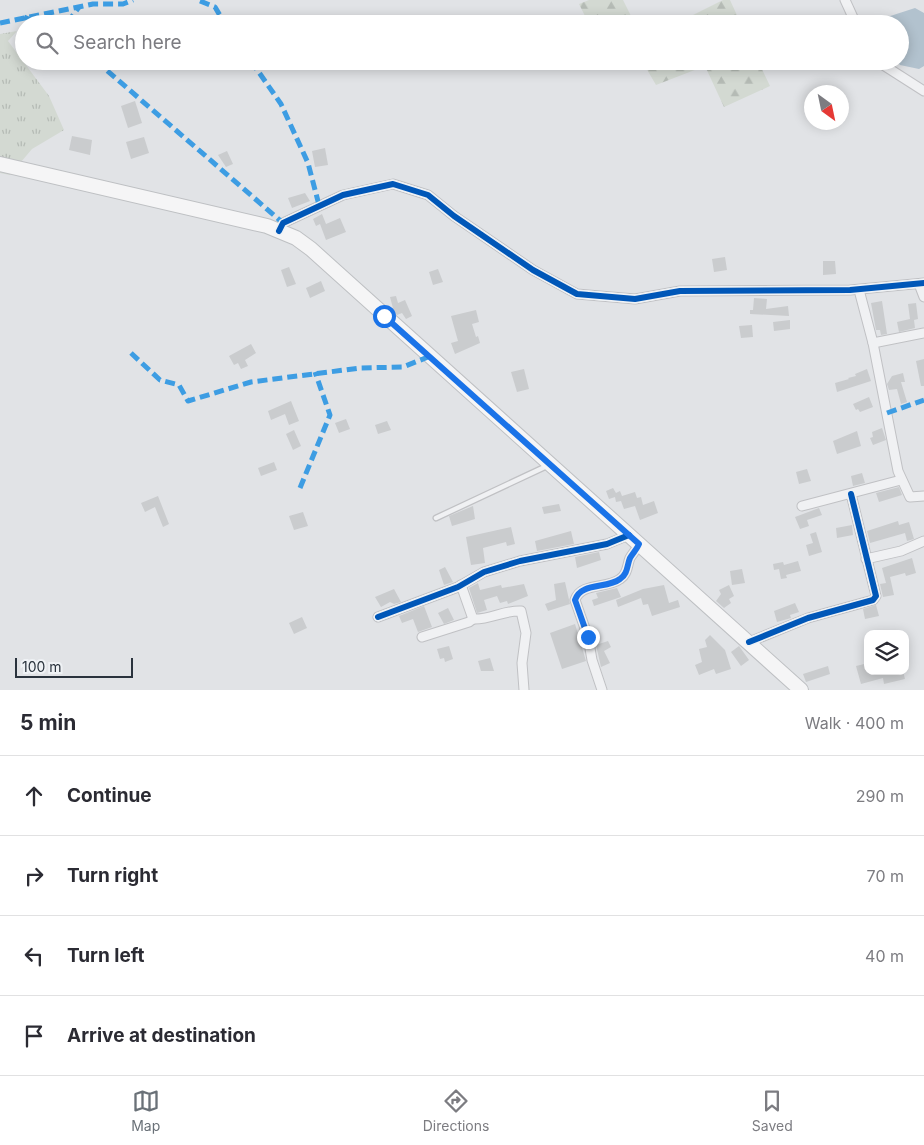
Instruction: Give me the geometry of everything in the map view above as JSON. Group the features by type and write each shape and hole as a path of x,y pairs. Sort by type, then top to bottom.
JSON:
{"main road":[{"path":"0,164 267,226 296,238 311,249 801,690"}],"street":[{"path":"845,0 852,15"},
{"path":"891,70 924,91"},
{"path":"279,231 283,223 343,195 393,184 428,195 454,216 533,270 577,294 635,299 680,292 716,290 798,292 859,290 922,284 924,297"},
{"path":"859,290 873,343 901,480 910,497 924,496"},
{"path":"873,343 924,332"},
{"path":"802,506 901,480"},
{"path":"749,642 808,618 872,600 876,596 851,494"},
{"path":"378,617 461,585 484,572 520,561 634,540 626,572 620,579 584,589 577,594 575,600 588,637 592,660 602,690"},
{"path":"866,559 901,551 924,541"},
{"path":"461,585 473,619"},
{"path":"422,637 473,619 482,619 511,610 521,611 526,632 522,663 524,690"}],"lane":[{"path":"436,518 550,464"}],"green space":[{"path":"589,0 623,0 630,15 584,15 579,4"},
{"path":"723,0 730,0 737,15 693,15"},
{"path":"15,31 8,41 15,50 15,70 30,70 49,96 64,130 32,149 10,175 0,173 0,34"},
{"path":"647,70 695,70 656,85"},
{"path":"707,70 762,70 770,86 724,107"}],"water":[{"path":"915,8 924,13 924,66 919,69 909,67 909,15 893,15"}],"building":[{"path":"135,101 142,123 128,128 121,106"},
{"path":"72,136 92,140 90,155 69,150"},
{"path":"144,137 149,153 131,159 126,142"},
{"path":"325,148 328,165 315,167 312,151"},
{"path":"227,151 233,164 226,167 218,155"},
{"path":"305,193 310,201 292,208 288,198"},
{"path":"322,214 326,224 340,218 346,232 326,240 320,224 316,226 313,219"},
{"path":"725,257 727,270 714,272 712,259"},
{"path":"823,261 835,261 836,274 823,275"},
{"path":"289,267 296,284 287,287 281,270"},
{"path":"438,269 443,282 433,285 429,272"},
{"path":"321,281 325,291 310,298 306,288"},
{"path":"396,296 398,303 405,300 412,316 406,319 402,313 397,315 394,312 390,297"},
{"path":"754,298 767,299 766,309 788,306 789,316 750,314 750,310 753,310"},
{"path":"882,301 887,334 881,335 880,330 876,330 871,303"},
{"path":"916,303 918,319 914,320 915,328 899,332 897,322 910,319 908,304"},
{"path":"476,310 479,322 472,324 480,343 455,354 451,343 458,341 451,316"},
{"path":"790,320 790,329 774,331 773,322"},
{"path":"752,325 753,337 741,338 739,326"},
{"path":"251,344 256,353 245,360 248,366 241,369 238,363 234,365 229,356"},
{"path":"924,359 924,386 921,386 916,361"},
{"path":"524,369 529,389 517,392 511,372"},
{"path":"867,369 871,381 837,392 835,383 856,376 855,374"},
{"path":"903,373 905,382 901,382 907,402 901,404 897,389 889,390 887,384 892,376"},
{"path":"869,397 873,407 860,412 858,409 856,410 853,404"},
{"path":"291,401 299,421 289,425 285,414 271,420 268,411"},
{"path":"346,419 350,429 339,433 335,423"},
{"path":"387,421 391,430 378,434 375,425"},
{"path":"882,428 886,440 873,445 870,438 873,437 872,432"},
{"path":"294,430 301,446 293,450 286,434"},
{"path":"857,431 861,446 837,454 833,441"},
{"path":"274,462 277,470 261,476 258,468"},
{"path":"807,469 811,481 799,484 796,472"},
{"path":"862,473 865,483 853,486 851,476"},
{"path":"899,487 902,495 879,502 876,493"},
{"path":"613,488 616,493 620,491 622,496 635,492 637,498 641,497 643,505 654,501 658,513 640,520 635,506 624,509 621,501 616,502 615,497 609,499 606,491"},
{"path":"158,496 169,524 163,527 155,507 145,512 141,503"},
{"path":"559,504 561,511 544,514 542,507"},
{"path":"473,506 475,519 452,526 449,516"},
{"path":"819,508 822,515 807,520 809,526 800,529 795,517"},
{"path":"303,512 308,526 294,530 289,516"},
{"path":"898,521 899,525 909,522 914,539 907,541 905,533 870,543 867,531"},
{"path":"852,525 853,535 837,538 836,528"},
{"path":"511,527 515,544 507,546 506,542 483,548 485,563 471,565 466,537"},
{"path":"571,531 574,544 537,551 535,541"},
{"path":"816,532 822,552 809,556 806,545 813,543 810,534"},
{"path":"599,552 601,560 577,568 575,557"},
{"path":"912,558 916,573 906,576 905,573 890,577 894,595 883,597 880,584 886,583 882,568"},
{"path":"798,561 801,571 786,575 787,578 781,579 779,569 774,570 773,564 783,562 784,565"},
{"path":"445,567 453,582 444,585 439,570"},
{"path":"742,569 745,583 732,585 730,571"},
{"path":"565,582 570,604 548,611 545,604 556,600 554,584"},
{"path":"478,583 480,590 501,585 502,588 524,584 528,596 508,604 507,601 500,603 497,596 484,600 487,610 477,613 469,588"},
{"path":"664,585 669,603 678,600 680,607 652,616 648,604 643,605 641,598 618,607 616,600 643,589"},
{"path":"729,585 734,596 729,599 731,603 724,608 716,601 721,594 719,590"},
{"path":"617,588 621,597 594,606 592,600 598,598 596,593"},
{"path":"394,589 401,602 394,604 390,602 381,607 375,597"},
{"path":"795,603 799,612 790,615 791,618 777,622 774,611"},
{"path":"876,605 879,616 865,619 863,609"},
{"path":"424,606 432,627 418,632 413,619 402,623 399,616"},
{"path":"448,608 454,620 444,624 438,613"},
{"path":"302,617 307,628 294,634 289,623"},
{"path":"575,624 586,661 562,669 550,633"},
{"path":"710,635 725,650 731,669 716,674 714,669 699,675 695,665 702,662 699,649 707,647 705,640"},
{"path":"608,641 611,647 604,651 610,663 601,667 596,645"},
{"path":"449,646 453,659 445,662 444,658 440,659 437,649"},
{"path":"739,646 749,660 741,666 731,652"},
{"path":"490,658 494,671 481,671 478,661"},
{"path":"864,664 864,675 904,675 905,679 884,684 883,678 861,684 856,666"},
{"path":"828,666 830,674 806,682 803,674"}],"marked path":[{"path":"39,15 93,4 123,4 133,0"},
{"path":"200,1 215,7 220,15"},
{"path":"73,15 79,7"},
{"path":"0,23 15,20"},
{"path":"106,70 283,223"},
{"path":"257,70 281,104 308,163 319,205"},
{"path":"131,353 160,380 179,385 188,401 251,382 360,368 403,367 428,357"},
{"path":"300,488 330,415 315,372"},
{"path":"887,413 924,400"}],"cycle path":[{"path":"279,231 283,223 343,195 393,184 428,195 454,216 533,270 577,294 635,299 680,291 850,290 924,283"},
{"path":"749,642 808,618 873,600 876,596 851,494"},
{"path":"378,617 458,587 484,572 520,561 607,544 629,535"}],"route":[{"path":"384,316 639,544 630,558 626,572 620,579 609,584 584,589 577,594 575,600 588,637"}]}
